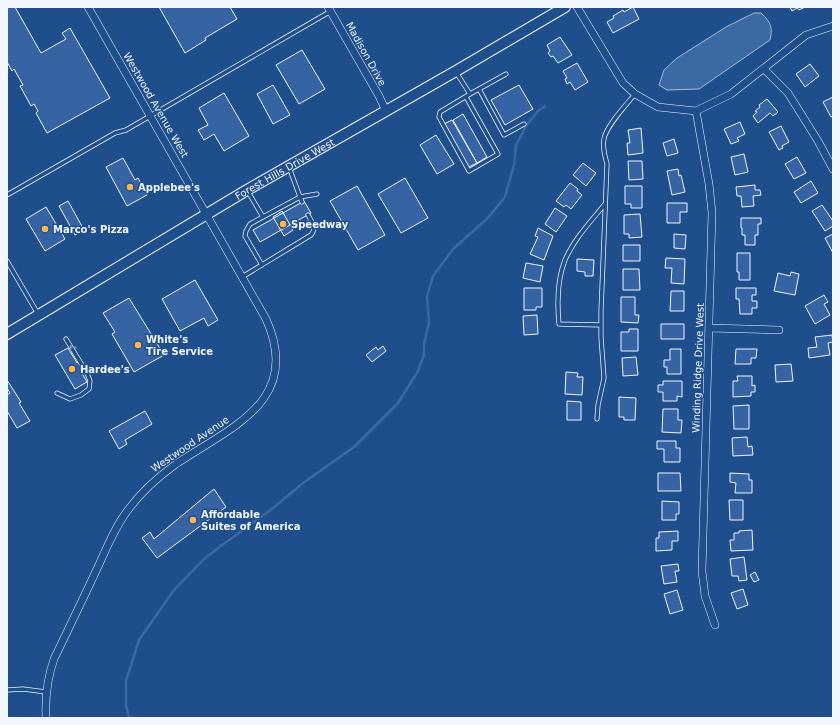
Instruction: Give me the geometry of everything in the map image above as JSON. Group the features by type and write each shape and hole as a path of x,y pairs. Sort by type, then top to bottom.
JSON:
{"main road":[{"name":"Forest Hills Drive West","path":"7,334 206,214 565,7"}],"street":[{"name":"Westwood Avenue West","path":"88,7 206,214"},
{"path":"577,7 623,83 635,94 658,107 696,111 731,94 806,35 833,26"},
{"name":"Madison Drive","path":"330,9 386,111"},
{"path":"764,69 788,93 818,141 833,169"},
{"name":"Winding Ridge Drive West","path":"696,111 709,184 712,213 702,571 705,596 715,625"},
{"name":"Westwood Avenue","path":"46,718 46,692 48,676 54,659 118,523 152,483 175,465 250,415 262,401 274,378 276,365 275,342 266,319 206,214"},
{"path":"709,328 780,330"}],"lane":[{"path":"7,195 115,133 126,130 330,9"},
{"path":"456,71 470,94"},
{"path":"466,97 498,154 469,171 439,117 440,112 470,94 506,74"},
{"path":"479,89 504,134 524,124"},
{"path":"597,419 598,405 604,378 601,325 607,164 604,149 604,138 612,123 635,94"},
{"path":"289,167 302,202"},
{"path":"247,190 263,217"},
{"path":"262,265 245,236 250,224 300,196 317,194"},
{"path":"601,325 559,324 558,301 560,280 566,258 577,239 605,203"},
{"path":"242,277 311,235 315,227 308,215"},
{"path":"7,261 38,315"},
{"path":"57,393 70,399 81,395 88,389 90,381 87,373 66,339"},
{"path":"7,690 22,689 46,692"}],"water":[{"path":"754,13 761,13 769,22 771,29 770,40 699,89 667,90 659,85 664,70 677,58 726,27"}],"building":[{"path":"7,7 15,7 41,53 66,39 62,33 70,28 110,98 47,133 36,113 38,111 34,104 31,106 20,86 23,85 14,69 12,71 7,62"},
{"path":"159,7 230,7 237,19 205,38 206,40 185,53"},
{"path":"633,7 639,19 613,33 607,22 623,10 624,12"},
{"path":"790,7 805,7 799,10 797,8 792,11"},
{"path":"560,37 572,55 558,63 553,56 551,57 548,53 550,51 547,45"},
{"path":"302,50 325,89 299,104 276,65"},
{"path":"577,63 588,82 575,90 570,82 567,84 565,79 567,78 563,71"},
{"path":"810,64 819,76 805,87 796,74"},
{"path":"273,85 290,115 273,124 257,94"},
{"path":"519,85 533,109 505,125 491,100"},
{"path":"224,93 249,136 224,151 214,134 204,140 198,130 208,125 199,108"},
{"path":"833,97 833,116 831,117 823,102"},
{"path":"767,99 778,112 773,116 770,113 758,123 753,116 757,112 755,111 760,107 759,105"},
{"path":"463,114 487,157 477,163 453,120"},
{"path":"452,120 477,163 467,168 442,125"},
{"path":"740,122 745,134 737,138 739,141 731,144 724,129"},
{"path":"781,126 789,142 782,146 783,148 779,150 769,132"},
{"path":"641,128 643,153 628,155 627,143 630,143 628,130"},
{"path":"436,135 454,164 437,174 420,145"},
{"path":"674,139 678,153 667,156 663,143"},
{"path":"744,154 748,172 735,175 731,157"},
{"path":"797,157 806,173 794,179 785,164"},
{"name":"Applebee's","path":"123,158 135,180 138,178 147,195 127,206 106,167"},
{"path":"628,161 642,161 643,179 629,180"},
{"path":"583,163 596,173 586,186 573,175"},
{"path":"678,169 685,192 672,195 667,171"},
{"path":"405,178 428,218 401,233 378,194"},
{"path":"811,181 818,193 801,203 794,192"},
{"path":"570,183 578,189 577,191 582,195 571,209 566,205 564,207 556,201"},
{"path":"755,185 755,190 760,190 761,195 753,196 754,206 742,207 741,196 737,196 736,187"},
{"path":"357,186 385,235 358,250 330,201"},
{"path":"625,186 642,186 642,208 631,208 631,204 625,204"},
{"path":"68,201 84,230 75,235 59,206"},
{"path":"304,201 311,213 260,242 253,230"},
{"path":"667,203 687,203 687,212 680,212 680,223 667,223"},
{"path":"822,205 833,221 833,226 825,231 812,211"},
{"name":"Marco's Pizza","path":"46,207 65,239 45,251 26,219"},
{"path":"555,208 567,216 556,232 545,224"},
{"path":"282,211 293,230 284,236 273,217"},
{"path":"640,214 642,237 629,238 629,234 624,234 624,215"},
{"path":"741,218 761,218 761,224 758,224 758,235 755,235 755,245 745,245 745,235 742,235"},
{"path":"538,228 553,236 544,260 530,254 538,237 535,236"},
{"path":"674,234 686,235 685,249 674,248"},
{"path":"833,234 833,253 825,238"},
{"path":"623,245 640,245 640,261 623,261"},
{"path":"737,253 750,253 750,280 739,280 739,272 737,272"},
{"path":"666,258 685,259 684,284 671,283 672,268 665,268"},
{"path":"577,259 594,260 593,276 585,276 585,272 577,271"},
{"path":"526,263 543,266 540,282 523,278"},
{"path":"623,269 639,269 640,290 623,290"},
{"path":"791,272 799,274 795,295 774,291 778,273 790,276"},
{"path":"195,280 218,320 208,326 204,318 180,331 162,299"},
{"path":"524,288 542,288 542,307 536,307 536,310 524,310"},
{"path":"736,288 756,288 756,295 752,295 752,301 757,301 757,308 752,308 752,314 740,314 739,299 736,299"},
{"path":"671,291 684,291 684,311 670,311"},
{"path":"824,295 828,302 824,304 830,315 815,324 805,306"},
{"path":"621,297 635,297 635,315 639,315 638,323 621,322"},
{"name":"White's Tire Service","path":"129,298 164,355 134,372 112,334 115,332 103,313"},
{"path":"537,315 538,334 524,335 523,316"},
{"path":"661,324 684,324 684,339 661,339"},
{"path":"629,329 638,329 638,351 621,351 621,332 629,332"},
{"path":"832,335 833,342 828,343 830,355 809,358 808,348 817,347 815,337"},
{"path":"383,346 386,351 372,362 366,355 376,347 378,350"},
{"name":"Hardee's","path":"68,348 77,363 79,362 83,368 80,370 87,382 75,389 55,355"},
{"path":"670,349 681,349 681,374 667,374 667,367 664,367 664,360 670,360"},
{"path":"736,349 757,349 756,358 751,358 751,364 735,364"},
{"path":"636,357 638,375 623,376 622,358"},
{"path":"791,364 793,381 776,382 775,365"},
{"path":"566,372 578,373 577,377 583,377 582,395 565,394"},
{"path":"737,376 752,376 752,386 755,385 755,392 751,392 751,396 733,397 733,381 738,381"},
{"path":"7,380 21,402 19,403 30,421 17,428 7,411 7,395 10,393 7,388"},
{"path":"663,381 682,381 682,397 677,396 677,401 663,401 663,392 658,392 658,385 663,385"},
{"path":"619,397 636,398 635,420 624,420 624,417 619,417"},
{"path":"567,401 581,402 581,420 567,420"},
{"path":"749,405 749,429 734,429 733,406"},
{"path":"663,409 678,409 678,420 682,420 681,433 662,432"},
{"path":"145,411 152,424 125,440 127,444 119,449 109,431"},
{"path":"747,437 748,447 752,446 753,455 733,456 732,438"},
{"path":"657,441 676,441 676,448 680,448 680,462 664,462 664,449 657,449"},
{"path":"658,473 680,473 681,491 658,491"},
{"path":"730,473 749,474 749,480 752,480 752,493 735,493 736,483 730,482"},
{"name":"Affordable Suites of America","path":"214,489 226,507 157,558 142,538 150,532 154,539"},
{"path":"729,500 743,500 743,520 730,520"},
{"path":"662,501 679,502 679,514 676,514 676,520 662,520"},
{"path":"752,530 753,550 731,551 730,540 734,540 734,533"},
{"path":"678,531 678,541 672,541 672,550 656,551 656,538 659,538 659,532"},
{"path":"744,557 747,580 739,581 738,576 732,576 730,559"},
{"path":"678,564 679,571 675,571 677,582 664,584 661,566"},
{"path":"755,572 759,580 754,582 750,575"},
{"path":"743,589 748,605 737,609 731,593"},
{"path":"677,590 683,610 670,614 664,594"}],"waterway":[{"path":"129,718 126,706 126,681 139,640 174,590 204,559 272,509 303,483 354,447 398,403 418,371 424,355 424,344 429,322 427,296 433,276 453,249 487,219 505,197 514,165 516,145 526,126 538,111 545,106"}],"place":[{"name":"Applebee's","path":"130,187"},
{"name":"Speedway","path":"283,224"},
{"name":"Marco's Pizza","path":"45,229"},
{"name":"White's Tire Service","path":"138,345"},
{"name":"Hardee's","path":"72,369"},
{"name":"Affordable Suites of America","path":"193,520"}]}
